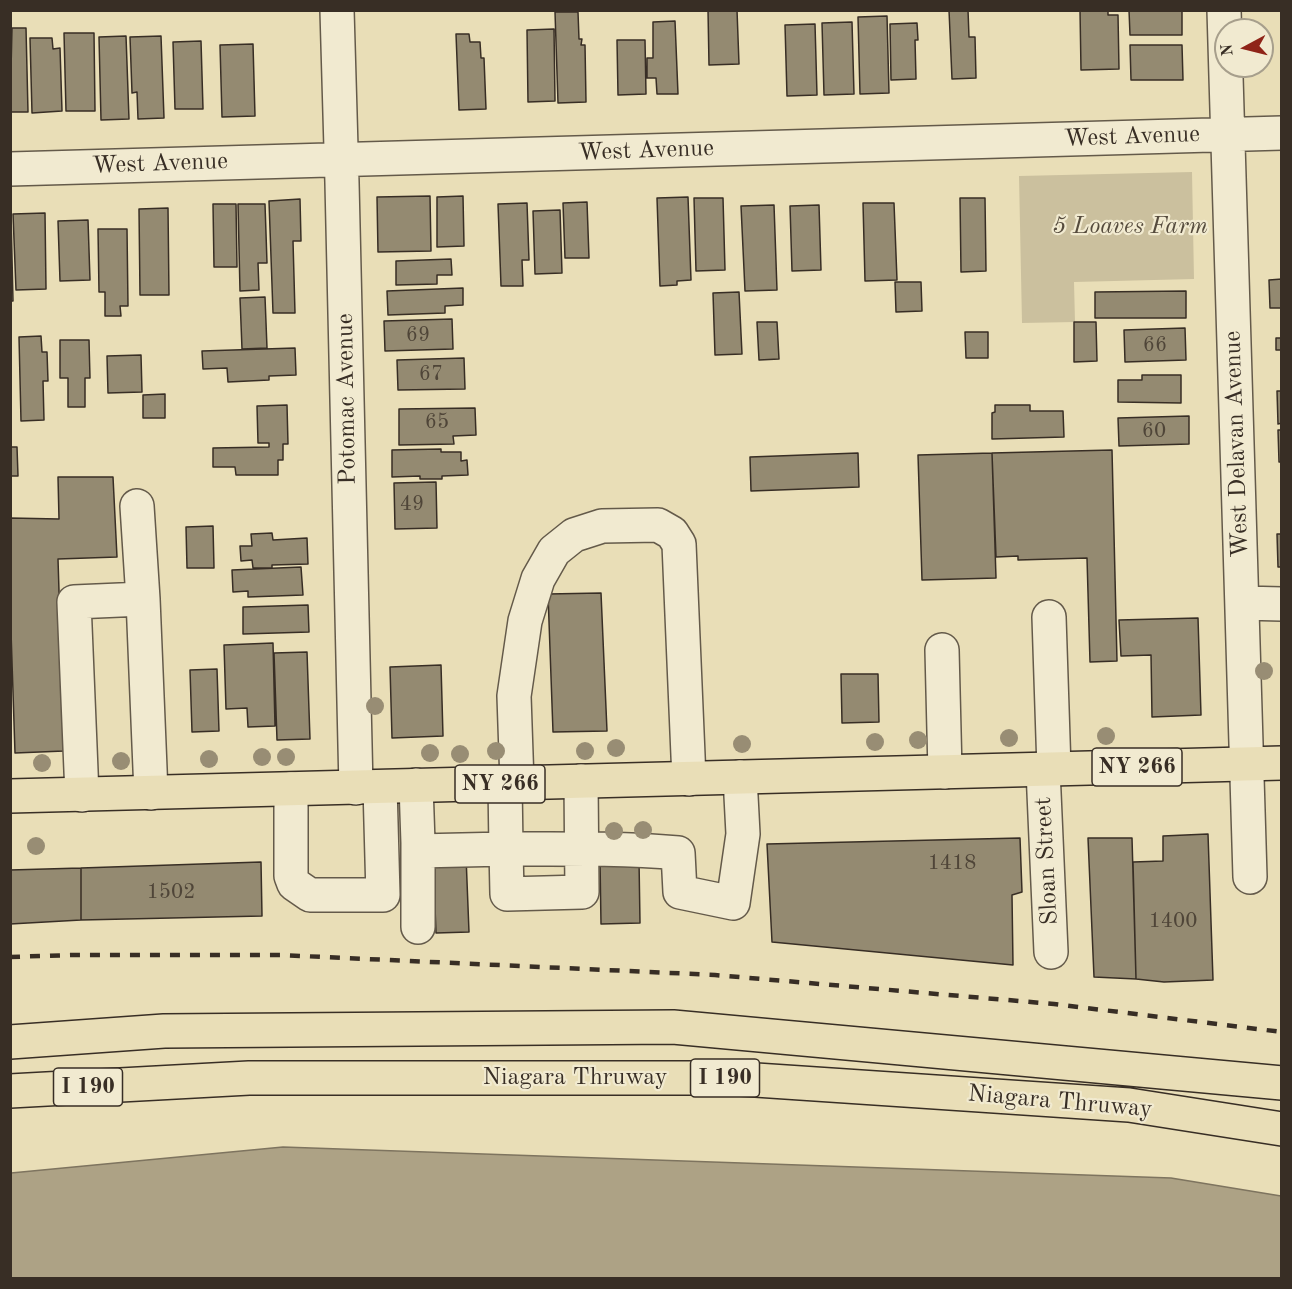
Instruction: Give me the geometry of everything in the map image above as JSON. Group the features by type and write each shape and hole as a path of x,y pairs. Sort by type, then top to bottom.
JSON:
{"main road":[{"name":"NY 266","path":"10,796 1281,763"},
{"name":"Niagara Thruway","path":"10,1042 164,1031 672,1027 1281,1083"},
{"path":"10,1029 164,1031"},
{"name":"Niagara Thruway","path":"10,1091 249,1078 726,1078 1129,1105 1281,1129"},
{"path":"10,1110 165,1083"}],"street":[{"name":"Potomac Avenue","path":"291,789 291,876 294,884 310,895 383,895 368,787 341,159 337,10"},
{"name":"West Delavan Avenue","path":"1224,10 1251,877"},
{"name":"West Avenue","path":"10,169 1281,133"},
{"path":"137,506 151,793"},
{"path":"581,781 582,892 507,894 506,849 514,696 525,621 538,579 554,551 574,535 602,526 658,525 672,533 679,543 689,779"},
{"path":"82,795 75,602 143,599"},
{"path":"1242,603 1281,604"},
{"name":"Sloan Street","path":"1049,617 1048,770 1051,952"},
{"path":"942,650 945,772"},
{"path":"418,851 506,849 678,853 680,892 733,903 743,834 740,777"},
{"path":"416,785 418,927"}],"green space":[{"name":"5 Loaves Farm","path":"1192,172 1194,279 1074,282 1075,322 1022,323 1019,176"}],"shaded area":[{"path":"283,1147 1171,1178 1281,1196 1281,1278 11,1278 11,1173"}],"building":[{"path":"708,10 737,10 739,64 709,65"},
{"path":"949,10 968,10 969,37 975,37 976,78 952,79"},
{"path":"1080,10 1108,10 1108,15 1118,15 1119,69 1081,70"},
{"path":"1129,10 1182,10 1182,35 1130,35"},
{"path":"555,12 578,12 579,39 582,39 581,45 585,45 586,102 558,103"},
{"path":"887,16 889,93 860,94 858,17"},
{"path":"675,21 678,94 657,94 656,78 647,78 647,58 653,58 653,22"},
{"path":"852,22 854,94 824,95 822,23"},
{"path":"917,23 916,79 891,80 890,24"},
{"path":"815,24 817,95 787,96 785,25"},
{"path":"12,28 26,28 28,112 10,112"},
{"path":"554,29 555,101 528,102 527,30"},
{"path":"64,33 94,33 95,111 66,111"},
{"path":"456,34 469,34 470,42 480,42 481,58 484,58 486,109 459,110"},
{"path":"126,36 129,119 101,120 99,37"},
{"path":"161,36 164,118 138,119 137,92 132,93 130,37"},
{"path":"30,38 52,38 53,49 60,48 62,111 32,113"},
{"path":"617,40 645,40 646,94 618,95"},
{"path":"201,41 203,109 175,109 173,42"},
{"path":"253,44 255,116 222,117 220,45"},
{"path":"1130,45 1182,45 1183,80 1131,80"},
{"path":"430,196 431,251 378,252 377,197"},
{"path":"463,196 464,246 437,247 437,197"},
{"path":"688,197 691,280 677,281 677,285 660,286 657,198"},
{"path":"694,198 723,198 725,270 696,271"},
{"path":"960,198 985,198 986,271 961,272"},
{"path":"300,199 301,241 293,241 295,313 273,313 269,201"},
{"path":"587,202 589,258 565,258 563,203"},
{"path":"527,203 529,260 522,260 523,286 501,286 498,204"},
{"path":"863,203 894,203 897,280 865,281"},
{"path":"213,204 236,204 237,267 214,267"},
{"path":"238,204 265,204 267,263 258,263 259,290 240,291"},
{"path":"774,205 777,290 745,291 741,206"},
{"path":"819,205 821,270 792,271 790,206"},
{"path":"168,208 169,295 140,295 139,209"},
{"path":"560,210 562,273 535,274 533,211"},
{"path":"45,213 46,289 16,290 13,214"},
{"path":"11,214 13,301 10,301"},
{"path":"88,220 90,280 60,281 58,221"},
{"path":"98,229 127,229 128,306 120,306 121,316 105,316 105,292 99,292"},
{"path":"451,259 452,275 437,275 437,284 396,285 396,261"},
{"path":"1282,279 1282,308 1270,308 1269,280"},
{"path":"895,282 921,282 922,311 896,312"},
{"path":"463,288 463,305 445,306 445,313 388,315 387,291"},
{"path":"1186,291 1186,318 1095,318 1095,292"},
{"path":"739,292 742,354 715,355 713,293"},
{"path":"265,297 267,348 242,349 240,298"},
{"path":"452,319 453,349 385,351 384,321"},
{"path":"757,322 777,322 779,359 759,360"},
{"path":"1074,322 1096,322 1097,361 1074,362"},
{"path":"1185,328 1186,360 1125,362 1124,330"},
{"path":"965,332 988,332 988,358 966,358"},
{"path":"41,336 42,352 47,352 48,381 43,381 44,420 21,421 19,337"},
{"path":"1276,338 1282,338 1282,350 1276,350"},
{"path":"60,340 89,340 90,378 85,378 85,407 68,407 68,378 60,378"},
{"path":"295,348 296,375 269,376 269,380 228,382 227,368 203,369 202,351"},
{"path":"141,355 142,392 108,393 107,356"},
{"path":"464,358 465,389 398,390 397,360"},
{"path":"1142,375 1181,375 1181,403 1118,402 1118,380 1142,380"},
{"path":"1277,391 1282,391 1282,423 1278,424"},
{"path":"165,394 165,418 143,418 143,395"},
{"path":"287,405 288,444 283,444 283,460 278,460 278,475 236,475 235,467 213,467 213,448 269,447 269,443 258,443 257,406"},
{"path":"995,405 1030,405 1030,411 1063,411 1064,437 992,439 992,413 995,412"},
{"path":"475,408 476,435 453,436 454,444 399,445 399,409"},
{"path":"1189,416 1189,444 1119,446 1118,418"},
{"path":"1278,430 1282,430 1282,462 1279,462"},
{"path":"10,447 17,447 18,476 10,476"},
{"path":"441,449 441,452 461,452 461,461 467,460 468,475 442,476 442,479 420,479 420,476 392,477 392,450"},
{"path":"1112,450 1117,661 1090,662 1087,558 1018,560 1018,556 996,557 992,453"},
{"path":"858,453 859,487 751,491 750,457"},
{"path":"992,453 996,578 922,580 918,455"},
{"path":"58,477 113,477 117,557 58,559 64,751 15,753 10,518 59,519"},
{"path":"436,482 437,528 395,529 394,483"},
{"path":"213,526 214,568 187,568 186,527"},
{"path":"272,533 273,540 307,538 308,564 253,568 252,560 241,561 240,546 252,546 251,534"},
{"path":"1277,534 1282,534 1282,567 1278,567"},
{"path":"301,567 303,595 248,597 248,591 233,592 232,570"},
{"path":"601,593 607,731 553,732 548,594"},
{"path":"308,605 309,632 243,634 243,607"},
{"path":"1198,618 1201,715 1152,717 1151,655 1121,656 1119,620"},
{"path":"273,643 275,726 248,727 247,708 226,709 224,645"},
{"path":"307,652 310,739 277,740 274,653"},
{"path":"441,665 443,736 392,738 390,667"},
{"path":"217,669 219,731 192,732 190,670"},
{"path":"841,674 878,674 879,722 842,723"},
{"path":"1208,834 1213,980 1164,982 1136,979 1133,862 1163,861 1163,836"},
{"path":"1020,838 1022,892 1012,895 1013,965 772,942 767,844"},
{"path":"1088,838 1132,838 1136,979 1094,977"},
{"path":"433,856 466,856 469,932 436,933"},
{"path":"639,860 640,923 601,924 600,861"},
{"path":"261,862 262,916 81,920 81,868"},
{"path":"81,868 81,920 10,924 10,870"}],"railway":[{"path":"10,957 280,955 715,975 1054,1004 1282,1032"}]}
